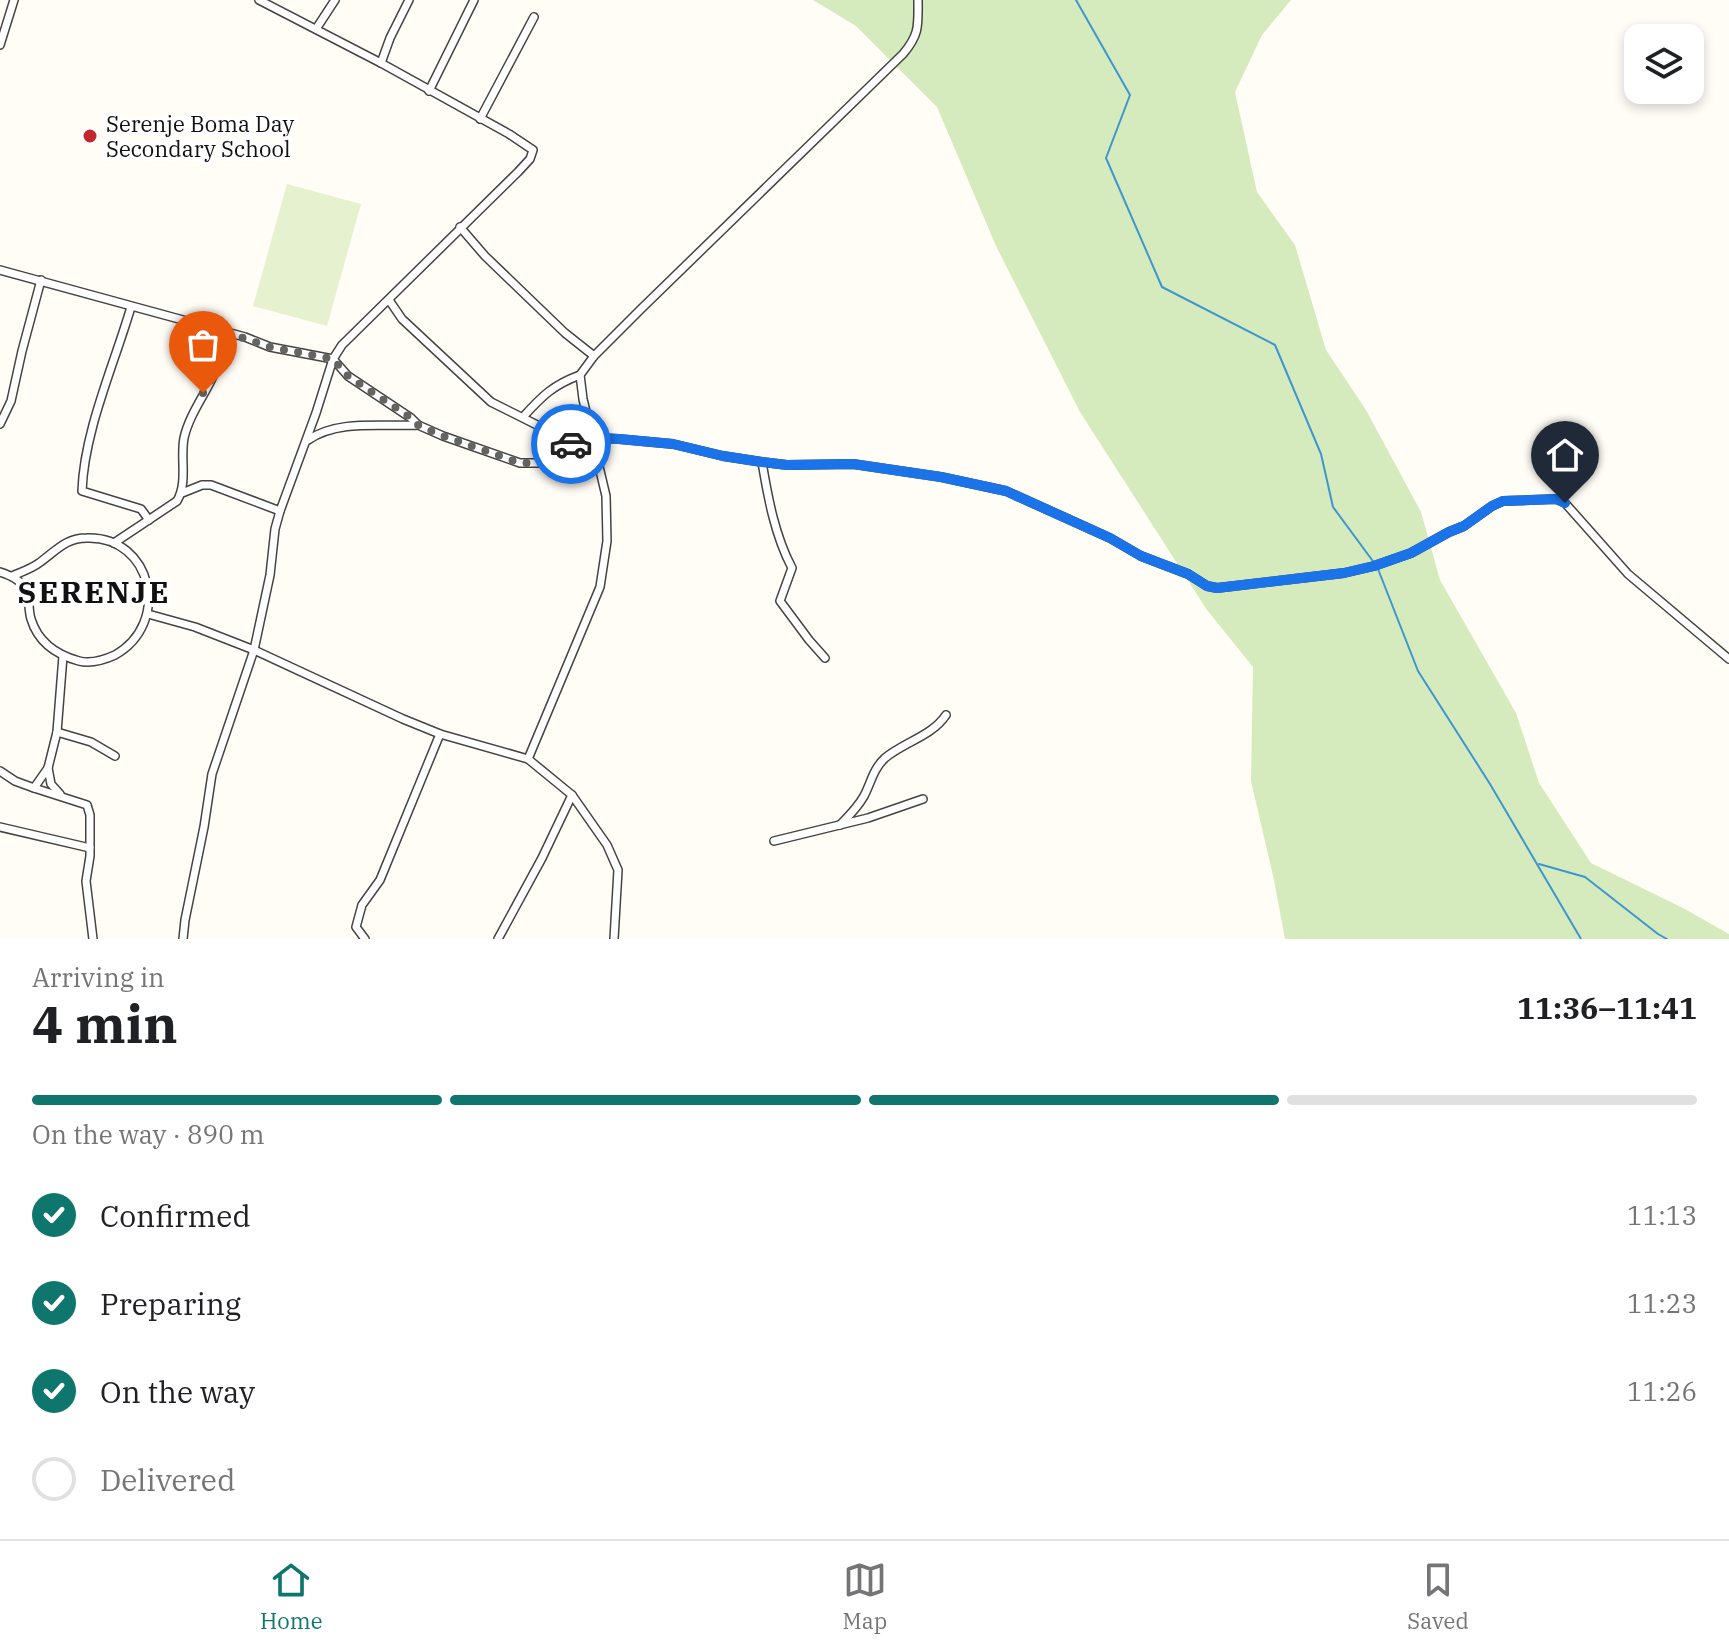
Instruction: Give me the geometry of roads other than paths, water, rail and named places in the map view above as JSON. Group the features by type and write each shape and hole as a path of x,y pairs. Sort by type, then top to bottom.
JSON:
{"street":[{"path":"0,45 14,0"},
{"path":"183,939 212,774 254,650 270,575 275,529 333,359 342,345 518,172 530,159 533,150 381,63 261,0"},
{"path":"316,29 335,0"},
{"path":"381,63 409,0"},
{"path":"429,91 474,0"},
{"path":"523,417 560,383 580,375 594,356 903,54 918,31 918,0"},
{"path":"480,119 534,17"},
{"path":"460,227 485,256 565,333 594,356"},
{"path":"0,270 223,331 270,347 333,359 348,376 418,425 520,463 545,463 567,449 578,437"},
{"path":"0,424 11,401 41,280"},
{"path":"389,300 402,319 491,402 541,427 578,437 673,444 723,456 787,465 853,464 941,477 1006,491 1110,538 1141,556 1217,588 1344,573 1374,566 1411,553 1464,526 1503,501 1556,499 1565,503 1628,574 1729,659"},
{"path":"131,307 88,447 82,491 141,509 149,520"},
{"path":"114,543 177,501 182,493 184,438 219,359 223,331"},
{"path":"528,759 600,587 607,541 606,496 580,375"},
{"path":"306,442 320,432 346,427 418,425"},
{"path":"762,462 775,524 792,568 780,601 825,658"},
{"path":"182,493 211,485 280,511"},
{"path":"0,572 12,576 24,587 30,618 49,647 63,656 84,662 106,660 125,649 140,633 148,614 148,585 141,567 129,553 114,543 88,538 70,541 53,550 40,563 12,576"},
{"path":"148,614 210,632 254,650 440,734 528,759 572,795 607,845 618,870 614,939"},
{"path":"34,788 48,768 57,732 63,656"},
{"path":"840,825 863,798 873,774 884,759 928,732 946,715"},
{"path":"57,732 91,742 115,756"},
{"path":"365,939 356,927 362,905 380,880 440,734"},
{"path":"48,768 51,784 62,797"},
{"path":"0,771 27,787 87,805 90,848 86,881 93,939"},
{"path":"498,939 572,795"},
{"path":"774,841 840,825 923,799"},
{"path":"0,827 90,848"}],"waterway":[{"path":"1076,0 1130,95 1106,158 1162,287 1275,345 1321,454 1333,507 1375,564"},
{"path":"1378,569 1418,671 1490,784 1581,939"},
{"path":"1539,864 1585,877 1667,939"}],"place":[{"name":"Serenje Boma Day Secondary School","path":"90,136"}],"district":[{"name":"SERENJE","path":"94,591"}]}
